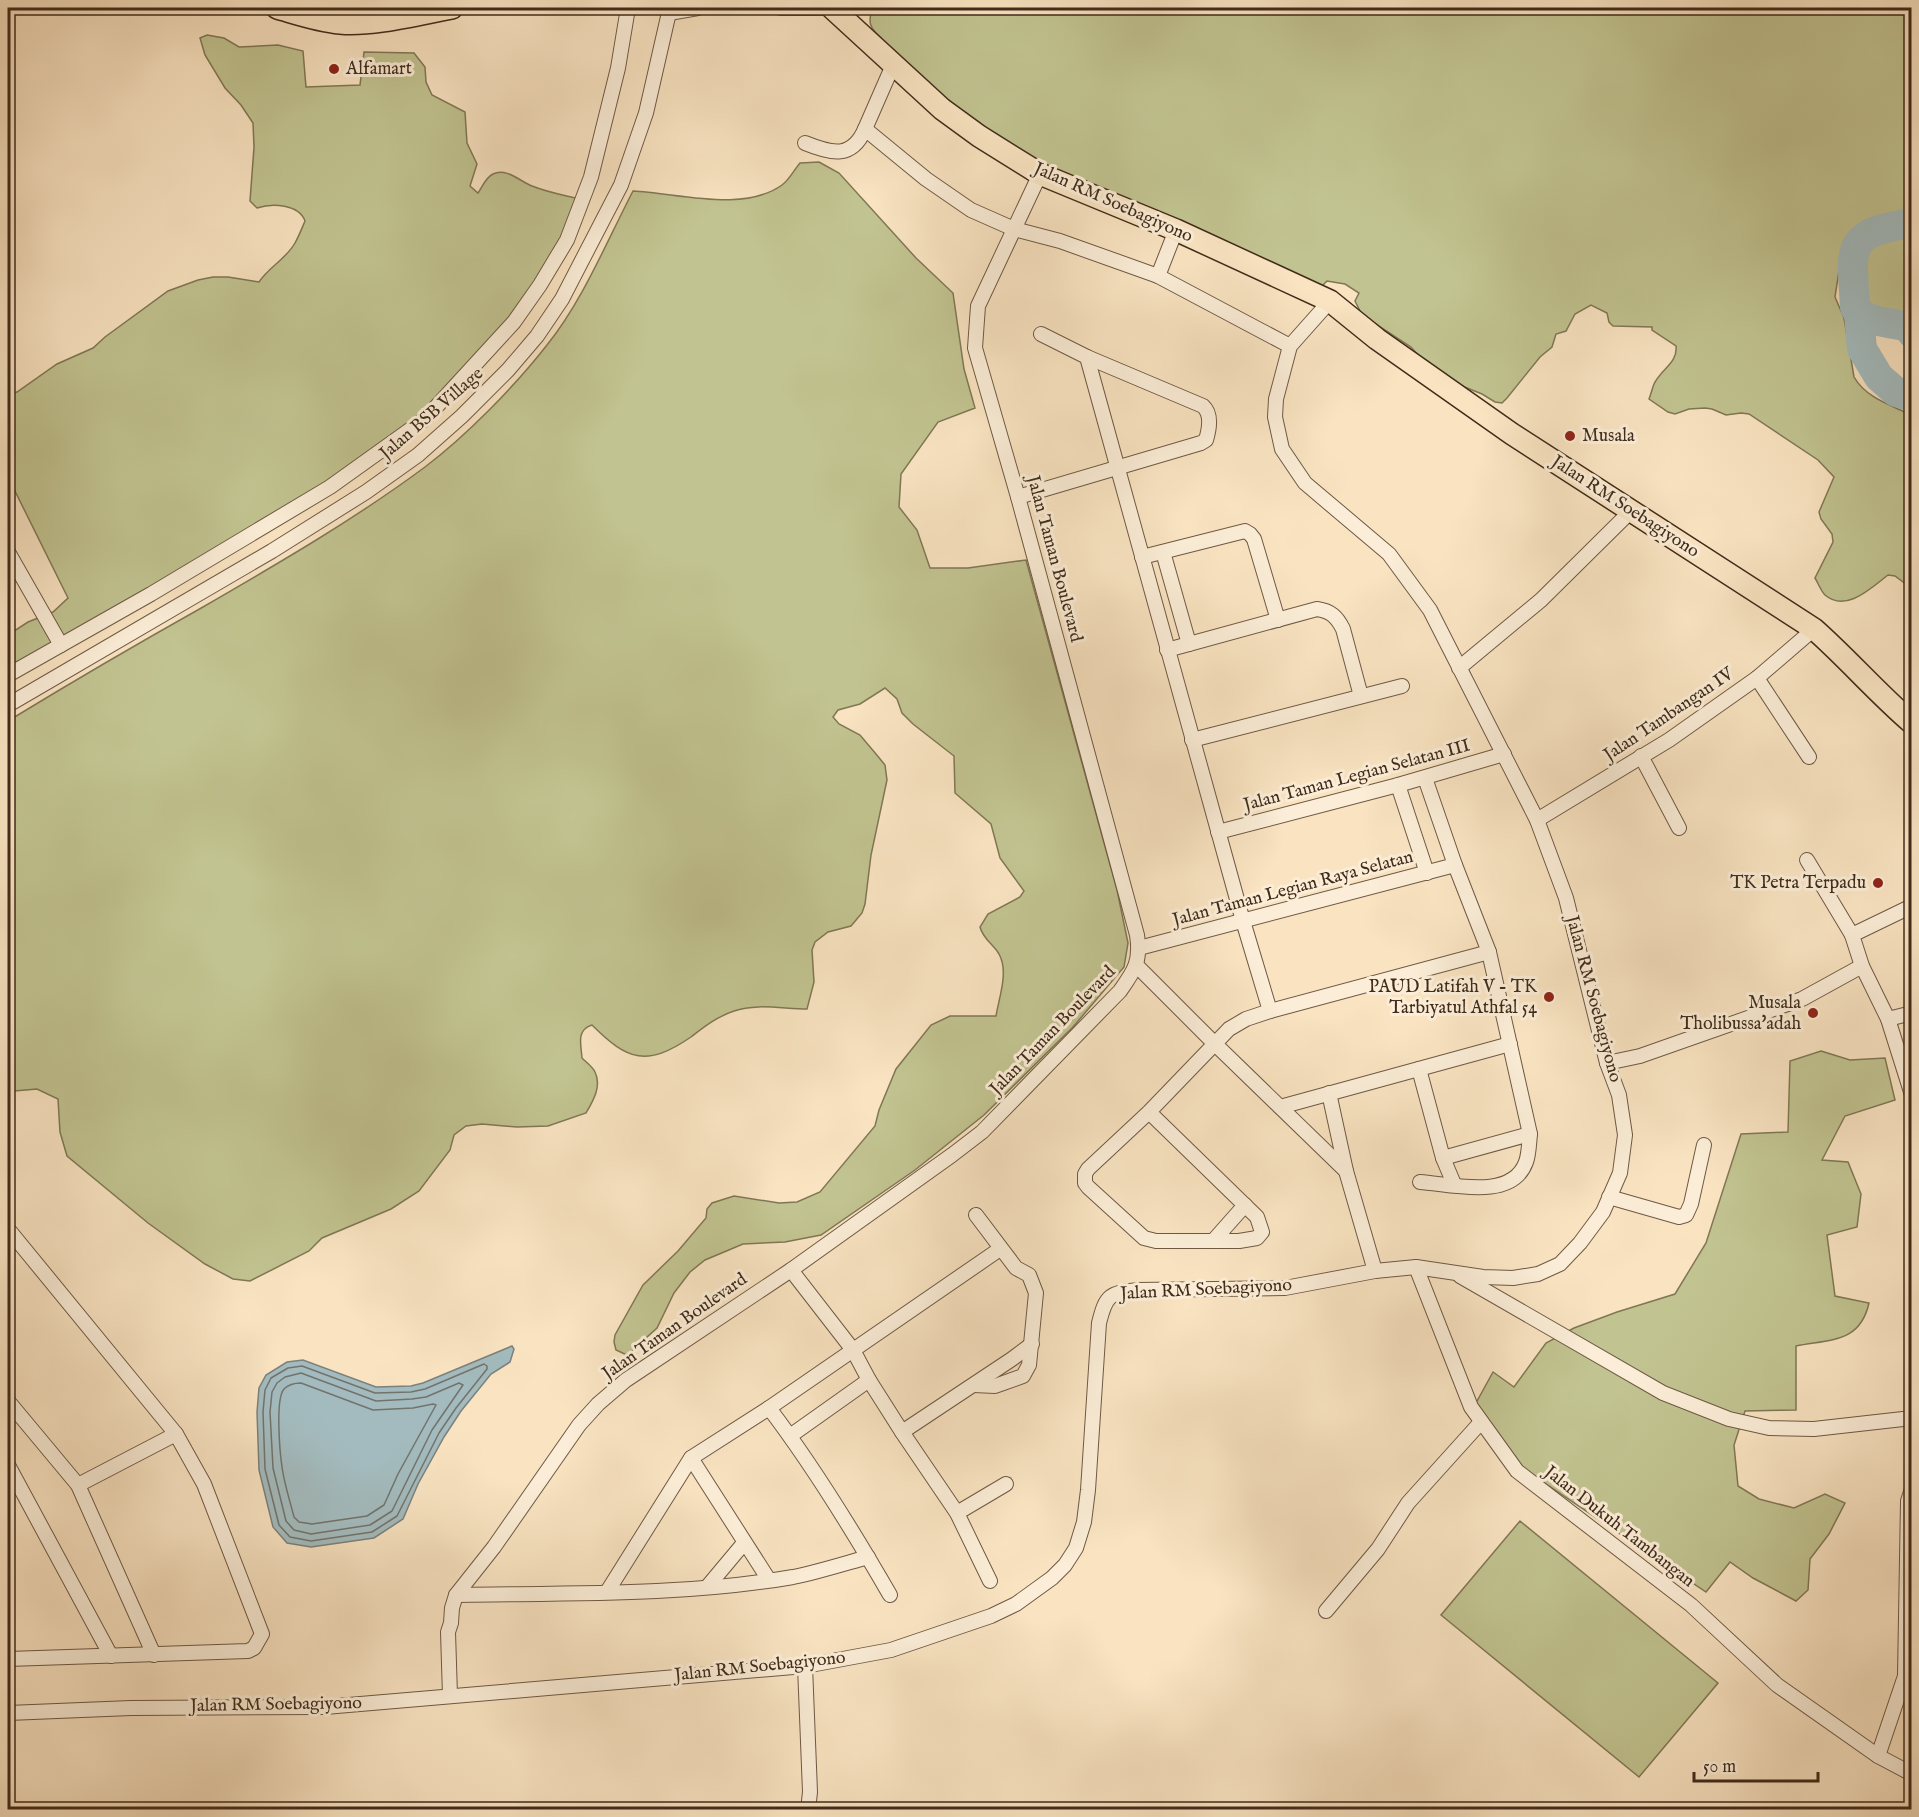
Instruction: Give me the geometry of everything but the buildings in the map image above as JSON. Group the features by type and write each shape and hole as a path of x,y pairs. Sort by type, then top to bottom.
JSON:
{"main road":[{"path":"277,8 314,19 343,23 367,22 439,9"},
{"name":"Jalan RM Soebagiyono","path":"833,8 893,65 960,122 1040,174 1176,230 1330,301 1377,339 1512,434 1814,629 1911,723"}],"street":[{"path":"8,675 151,594 330,487 425,419 514,322 567,240 591,177 618,68 628,8"},
{"name":"Jalan BSB Village","path":"8,705 272,551 366,492 418,455 462,416 508,370 537,336 562,299 621,185 646,113 669,10 698,8"},
{"path":"781,8 833,8"},
{"path":"805,143 820,149 835,151 857,145 893,65"},
{"path":"865,129 926,179 971,210 1014,229 1060,241 1158,276 1290,346"},
{"name":"Jalan Taman Boulevard","path":"450,1696 448,1632 456,1595 494,1547 579,1425 598,1404 626,1380 791,1270 982,1132 1120,991 1137,966 1139,948 1018,496 975,348 978,306 1040,174"},
{"path":"1158,276 1176,230"},
{"name":"Jalan RM Soebagiyono","path":"8,1713 131,1708 325,1707 806,1666 891,1650 1004,1611 1052,1578 1065,1565 1076,1548 1084,1522 1088,1490 1099,1323 1108,1297 1122,1291 1138,1290 1285,1288 1375,1271 1416,1267 1451,1270 1483,1277 1513,1278 1538,1274 1560,1264 1580,1243 1603,1212 1620,1173 1625,1135 1619,1095 1607,1063 1566,898 1537,820 1430,610 1389,554 1305,483 1282,449 1275,417 1276,399 1290,346 1330,301"},
{"path":"1018,496 1201,443 1206,440 1209,427 1207,409 1203,406 1087,357 1041,334"},
{"path":"1087,357 1192,740 1270,1011"},
{"path":"1459,668 1541,600 1632,510"},
{"path":"1142,557 1245,531 1254,539 1278,620"},
{"path":"8,552 61,645"},
{"path":"1163,552 1189,644"},
{"path":"1167,650 1317,609 1326,610 1338,619 1343,628 1361,696"},
{"name":"Jalan Tambangan IV","path":"1537,820 1669,740 1757,678 1814,629"},
{"path":"1757,678 1809,757"},
{"path":"1192,740 1402,686"},
{"name":"Jalan Taman Legian Selatan III","path":"1218,832 1425,778 1504,754"},
{"path":"1641,756 1678,828"},
{"path":"1420,1182 1477,1187 1501,1186 1511,1181 1526,1162 1530,1134 1489,952 1455,865 1425,778"},
{"path":"1398,785 1427,873"},
{"path":"1807,860 1852,935 1862,966 1888,1019 1911,1095"},
{"name":"Jalan Taman Legian Raya Selatan","path":"1139,948 1455,865"},
{"path":"1852,935 1911,906"},
{"path":"1149,1112 1257,1217 1261,1227 1260,1236 1257,1238 1239,1241 1156,1241 1144,1238 1088,1187 1084,1178 1088,1169 1149,1112 1236,1023 1270,1011 1489,952"},
{"path":"1137,966 1346,1170"},
{"path":"1607,1063 1641,1056 1802,999 1862,966"},
{"path":"1888,1019 1911,1013"},
{"path":"1280,1107 1510,1044"},
{"path":"1419,1069 1443,1158 1454,1185"},
{"path":"1329,1093 1346,1170 1375,1271"},
{"path":"1443,1158 1530,1134"},
{"path":"1609,1197 1679,1217 1686,1215 1704,1145"},
{"path":"1214,1240 1245,1205"},
{"path":"974,1385 995,1386 1023,1376 1029,1365 1036,1293 1029,1275 1016,1268 975,1215"},
{"path":"8,1229 176,1434 204,1484 262,1634 254,1648 248,1651 8,1659"},
{"path":"607,1592 691,1458 769,1408 1000,1249"},
{"name":"Jalan Dukuh Tambangan","path":"1416,1267 1471,1407 1517,1471 1553,1501 1691,1605 1777,1685 1878,1756 1911,1774"},
{"path":"791,1270 853,1350 902,1432 957,1513 990,1581"},
{"path":"1451,1270 1663,1393 1729,1419 1769,1428 1814,1429 1911,1418"},
{"path":"902,1432 1032,1344"},
{"path":"790,1436 869,1380"},
{"path":"8,1401 78,1485 154,1654"},
{"path":"769,1408 790,1436 868,1557 890,1596"},
{"path":"1326,1611 1378,1549 1408,1503 1481,1422"},
{"path":"78,1485 176,1434"},
{"path":"691,1458 770,1580"},
{"path":"8,1465 111,1656"},
{"path":"957,1513 1006,1484"},
{"path":"1878,1756 1908,1675 1908,1501 1911,1488"},
{"path":"708,1586 744,1543"},
{"path":"456,1595 607,1592 708,1586 795,1576 868,1557"},
{"path":"806,1666 810,1792 808,1809"}],"green space":[{"path":"884,8 1911,8 1911,210 1892,217 1865,222 1849,237 1841,258 1835,297 1844,318 1854,377 1872,396 1911,415 1911,588 1895,576 1888,575 1866,592 1850,600 1833,600 1825,595 1815,578 1833,542 1832,534 1821,519 1819,512 1834,477 1818,460 1749,414 1726,415 1705,408 1689,409 1675,414 1649,399 1654,384 1672,362 1676,352 1676,346 1652,330 1652,327 1613,326 1609,322 1607,313 1591,305 1575,314 1566,331 1556,334 1552,347 1540,357 1507,398 1502,403 1495,402 1482,394 1437,376 1411,347 1362,315 1355,301 1359,293 1345,284 1327,281 1322,286 1028,157 931,90 872,29 871,13"},
{"path":"207,35 224,38 239,47 278,45 303,51 306,87 360,85 364,52 414,53 425,67 426,82 432,95 465,112 467,143 477,164 470,186 478,193 491,175 503,172 538,188 579,199 563,238 511,320 422,416 328,483 8,671 8,635 28,622 53,612 68,598 8,477 8,394 17,392 57,364 93,348 168,291 213,277 259,282 291,249 305,221 302,215 291,208 277,205 257,208 250,201 254,147 253,123 241,105 225,88 205,55 200,38"},
{"path":"819,162 839,173 916,258 953,293 964,369 975,408 938,422 901,474 899,507 917,530 930,568 968,568 1026,560 1117,890 1128,943 1124,967 1073,1027 984,1115 915,1170 821,1235 785,1242 743,1244 705,1260 690,1272 674,1293 657,1328 627,1355 616,1350 615,1335 643,1285 678,1251 706,1218 707,1209 712,1203 734,1196 779,1203 797,1202 820,1192 875,1126 896,1069 931,1025 950,1016 996,1016 1003,977 1002,961 997,950 983,935 980,927 988,914 1020,897 1024,891 1000,858 991,824 955,793 954,756 913,724 902,713 897,699 885,688 860,704 838,710 833,717 839,724 860,735 885,765 887,780 871,855 862,913 851,926 828,932 815,942 812,950 814,982 807,1009 761,1007 734,1011 717,1019 676,1047 650,1056 628,1053 616,1046 592,1025 587,1027 581,1038 582,1058 594,1070 598,1083 596,1093 586,1113 548,1126 517,1127 482,1124 466,1126 454,1135 450,1150 419,1191 391,1209 322,1238 309,1251 250,1281 233,1279 205,1264 148,1223 67,1156 60,1132 58,1099 37,1089 8,1090 8,721 316,540 371,505 441,455 505,393 560,328 583,290 633,191 710,199 749,198 782,185 800,163"},
{"path":"1912,231 1911,317 1869,303 1862,284 1861,269 1862,257 1885,237"},
{"path":"1821,1051 1850,1060 1885,1058 1895,1100 1845,1116 1822,1160 1848,1162 1861,1194 1857,1227 1827,1235 1835,1296 1869,1303 1859,1326 1851,1332 1832,1340 1796,1346 1796,1410 1745,1411 1734,1445 1738,1486 1759,1499 1794,1508 1825,1494 1845,1503 1829,1534 1810,1559 1808,1590 1796,1601 1753,1578 1730,1562 1706,1592 1518,1465 1476,1403 1493,1372 1514,1387 1546,1343 1574,1328 1675,1294 1706,1243 1741,1134 1788,1132 1790,1061"},
{"path":"1520,1521 1718,1683 1639,1777 1441,1615"}],"water":[{"path":"512,1346 514,1349 510,1362 491,1374 461,1411 444,1437 418,1484 403,1519 374,1538 311,1547 287,1543 273,1527 259,1470 257,1412 259,1388 266,1375 287,1362 303,1360 376,1387 411,1386"}],"waterway":[{"path":"1912,223 1890,227 1863,238 1856,247 1853,271 1855,308 1859,313 1865,317 1908,327 1912,333"},
{"path":"1859,314 1862,349 1879,377 1896,392 1912,397"}],"place":[{"name":"Alfamart","path":"334,69"},
{"name":"Musala","path":"1570,436"},
{"name":"TK Petra Terpadu","path":"1878,883"},
{"name":"PAUD Latifah V - TK Tarbiyatul Athfal 54","path":"1549,997"},
{"name":"Musala Tholibussa'adah","path":"1813,1013"}]}
